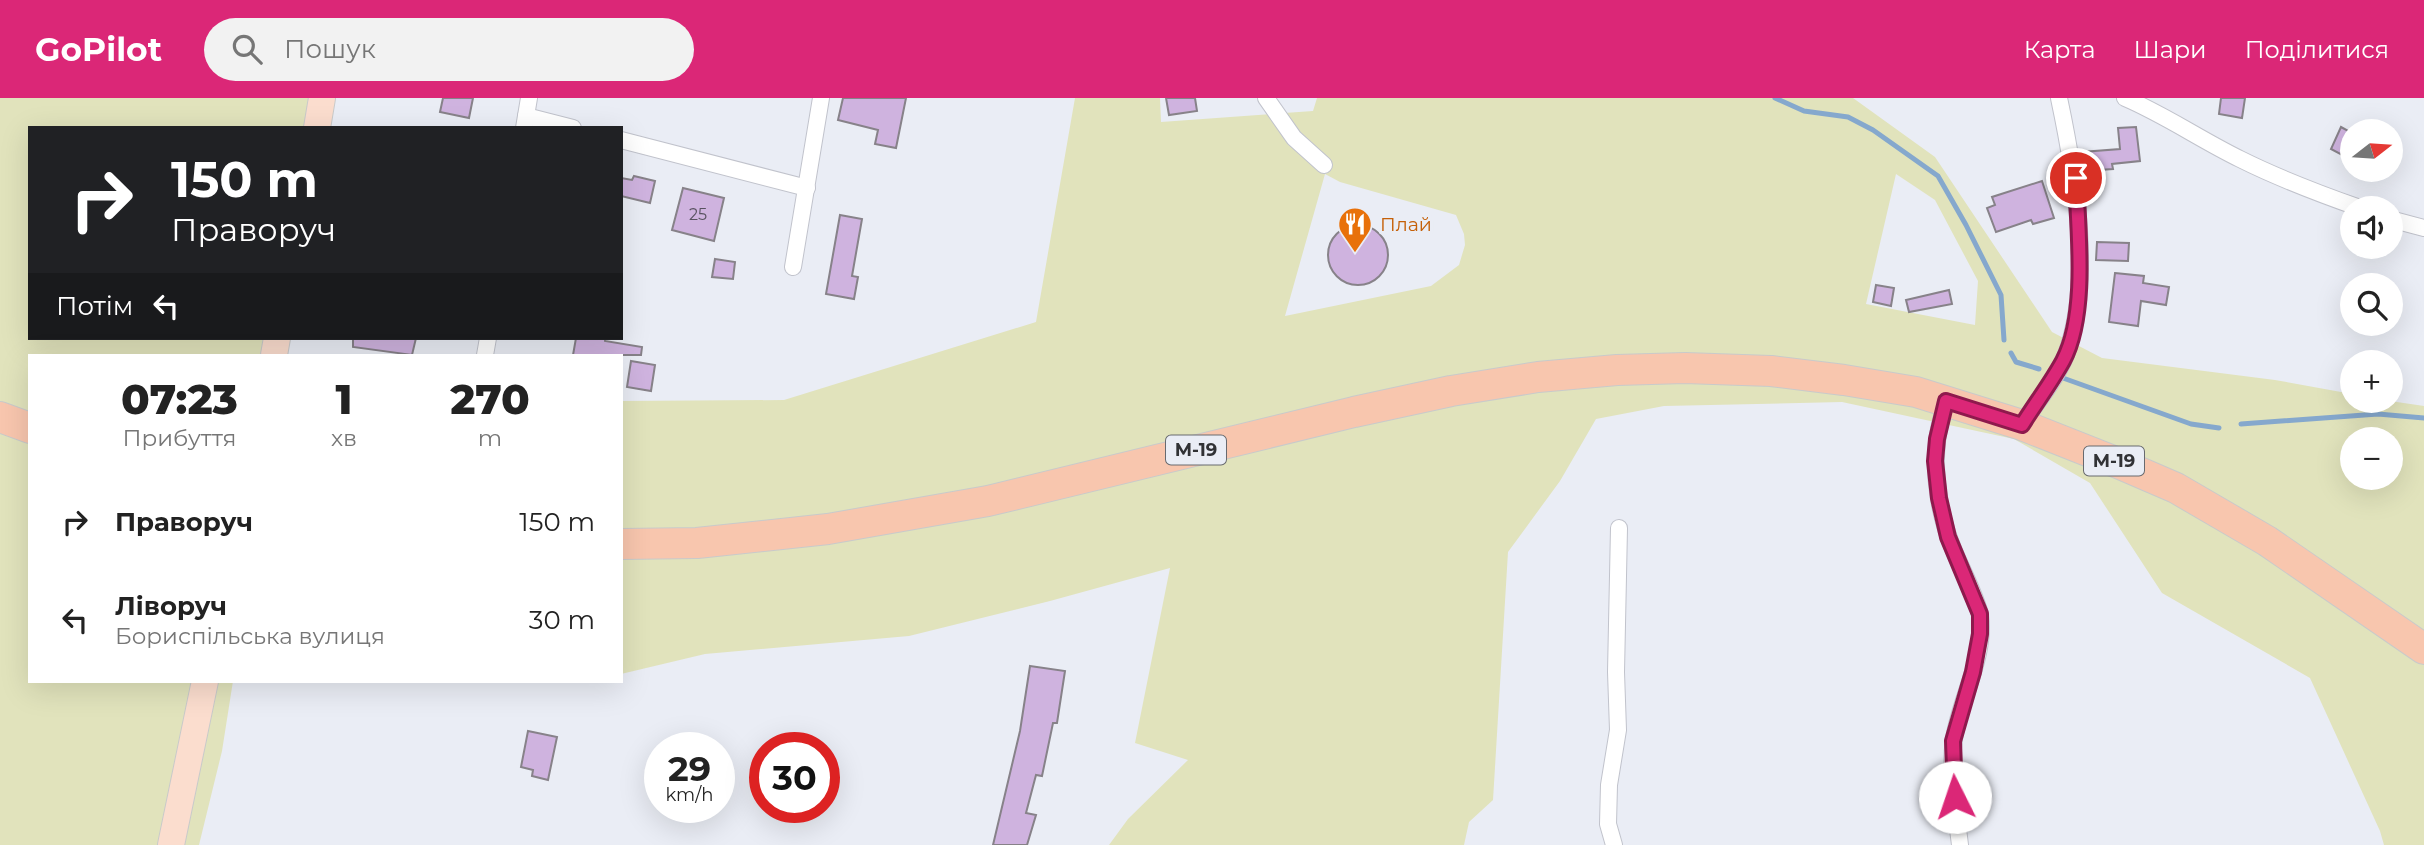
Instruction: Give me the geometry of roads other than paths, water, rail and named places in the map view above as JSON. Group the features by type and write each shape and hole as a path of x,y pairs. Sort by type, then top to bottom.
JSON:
{"highway":[{"name":"М-19","path":"623,544 697,543 828,529 988,501 1354,412 1451,391 1538,377 1617,370 1685,368 1771,371 1916,391 2022,425 2176,488 2267,541 2421,647"},
{"path":"0,417 28,427"}],"main road":[{"path":"317,126 322,98"},
{"path":"171,845 205,683"}],"street":[{"path":"529,98 525,122 557,126"},
{"path":"793,267 821,98"},
{"path":"1266,98 1294,138 1324,165"},
{"path":"2022,425 2064,359 2075,324 2080,261 2076,178 2059,98"},
{"path":"2125,98 2153,110 2239,159 2340,201"},
{"path":"623,141 807,188"},
{"path":"2403,222 2424,228"},
{"path":"1946,401 1935,461 1939,498 1948,537 1980,614 1980,634 1973,672 1953,741 1953,773 1960,845"},
{"path":"1614,845 1608,824 1608,811 1609,785 1618,730 1616,672 1619,528"}],"waterway":[{"path":"1775,98 1804,111 1848,117 1873,130 1938,176 2001,295 2004,340"},
{"path":"2011,353 2016,362 2039,369"},
{"path":"2063,378 2191,424 2219,428"},
{"path":"2241,424 2378,414 2424,418"}],"place":[{"name":"Плай","path":"1355,254"}]}
